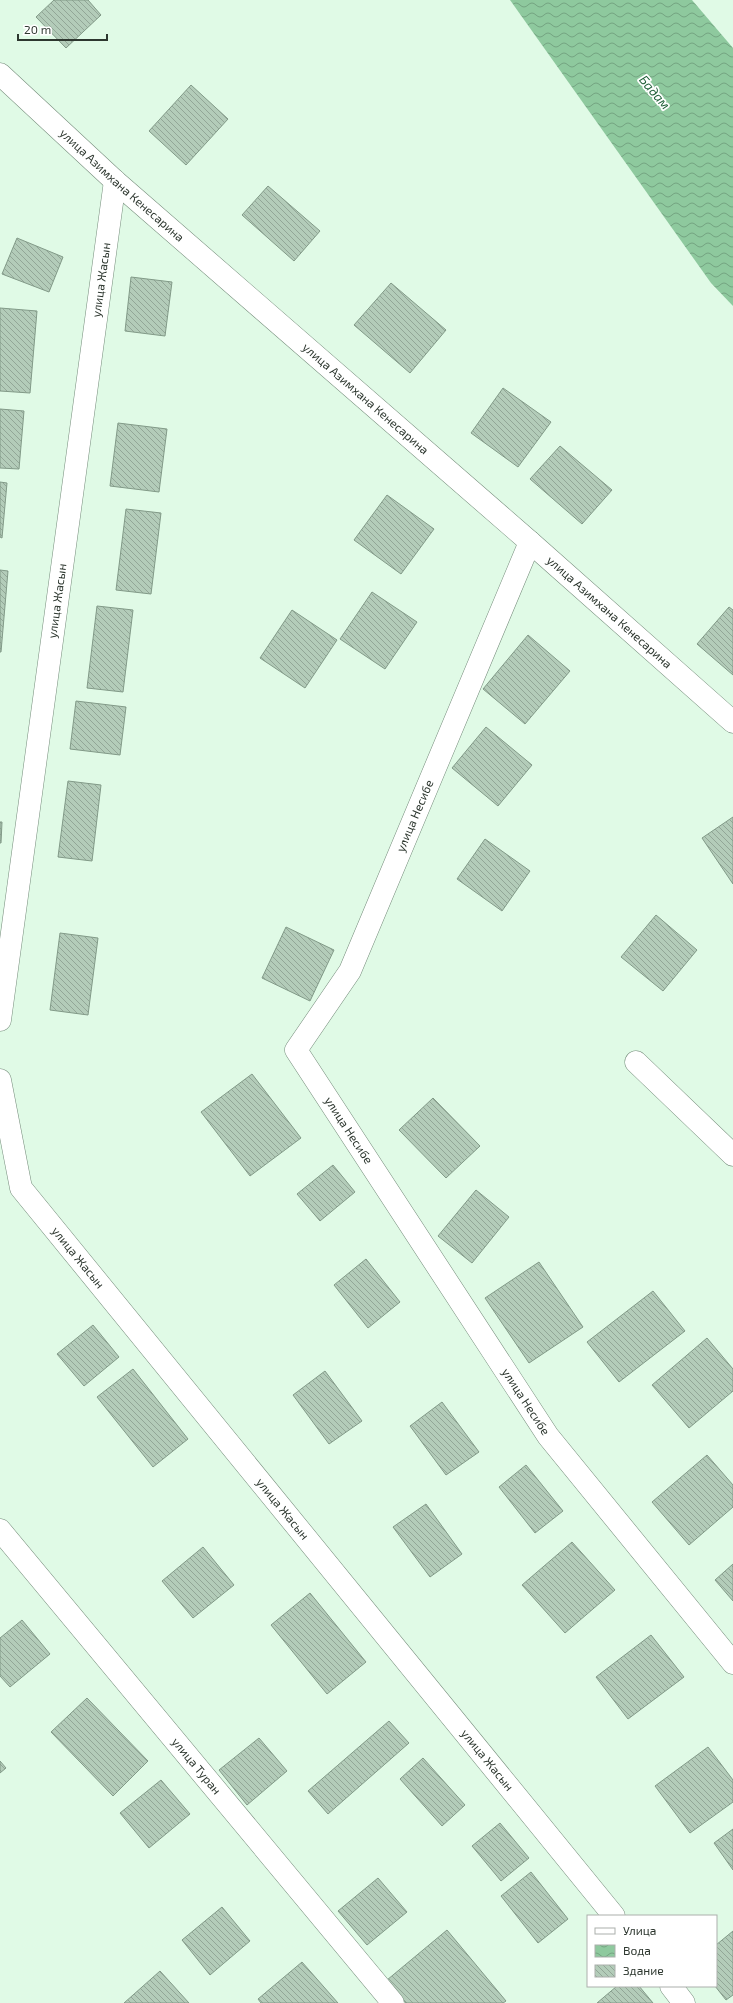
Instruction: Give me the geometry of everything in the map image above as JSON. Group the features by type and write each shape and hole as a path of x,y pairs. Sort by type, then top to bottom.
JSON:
{"street":[{"name":"улица Азимхана Кенесарина","path":"0,74 115,181 530,542 733,722"},
{"name":"улица Жасын","path":"0,1020 115,181"},
{"name":"улица Несибе","path":"530,542 350,971 296,1050 548,1436 733,1663"},
{"path":"636,1062 733,1155"},
{"name":"улица Жасын","path":"0,1080 22,1188 613,1915"},
{"name":"улица Туран","path":"0,1530 393,2003"},
{"path":"672,1987 684,2003"}],"water":[{"name":"Бадам","path":"510,0 692,0 733,48 733,306 711,283"}],"building":[{"path":"54,0 88,0 101,15 66,48 36,17"},
{"path":"191,85 228,119 186,165 149,131"},
{"path":"268,186 320,231 294,261 242,215"},
{"path":"17,238 63,257 49,292 2,274"},
{"path":"131,277 172,282 165,336 125,331"},
{"path":"391,283 446,330 410,373 354,325"},
{"path":"0,308 37,311 30,393 0,391"},
{"path":"503,388 551,422 518,467 471,433"},
{"path":"0,409 24,411 19,469 0,468"},
{"path":"118,423 167,429 159,492 110,486"},
{"path":"560,446 612,490 582,524 530,479"},
{"path":"0,482 7,483 2,538 0,537"},
{"path":"387,495 434,529 401,574 354,540"},
{"path":"126,509 161,513 151,594 116,590"},
{"path":"0,570 8,571 1,652 0,652"},
{"path":"372,592 417,622 385,669 340,639"},
{"path":"97,606 133,610 123,692 87,688"},
{"path":"729,607 733,610 733,675 697,644"},
{"path":"292,610 337,640 305,688 260,658"},
{"path":"528,635 570,671 525,724 483,689"},
{"path":"76,701 126,707 120,755 70,749"},
{"path":"486,727 532,765 498,806 452,768"},
{"path":"68,781 101,785 92,861 58,857"},
{"path":"733,817 733,884 702,838"},
{"path":"0,822 2,822 1,843 0,843"},
{"path":"485,839 530,871 502,911 457,879"},
{"path":"656,915 697,950 663,991 621,957"},
{"path":"286,927 334,950 310,1001 262,978"},
{"path":"60,933 98,938 88,1015 50,1010"},
{"path":"252,1074 301,1138 250,1176 201,1112"},
{"path":"433,1098 480,1146 446,1178 399,1130"},
{"path":"333,1165 355,1192 320,1221 297,1194"},
{"path":"476,1190 509,1217 472,1263 438,1236"},
{"path":"366,1259 400,1302 368,1328 334,1285"},
{"path":"539,1262 583,1327 529,1363 485,1298"},
{"path":"653,1291 685,1331 619,1382 587,1342"},
{"path":"93,1325 119,1357 84,1386 57,1354"},
{"path":"707,1338 733,1369 733,1391 689,1428 652,1385"},
{"path":"133,1369 188,1439 153,1467 97,1397"},
{"path":"325,1371 362,1421 329,1444 293,1395"},
{"path":"442,1402 479,1452 446,1475 410,1426"},
{"path":"707,1455 733,1485 733,1507 689,1545 652,1502"},
{"path":"526,1465 563,1511 535,1533 499,1487"},
{"path":"426,1504 462,1554 430,1577 393,1527"},
{"path":"572,1542 615,1590 565,1633 522,1585"},
{"path":"203,1547 234,1585 193,1618 162,1581"},
{"path":"733,1564 733,1601 715,1580"},
{"path":"310,1593 366,1662 327,1694 271,1625"},
{"path":"22,1620 50,1654 10,1687 0,1676 0,1638"},
{"path":"651,1635 684,1677 628,1719 596,1677"},
{"path":"87,1698 148,1761 113,1796 51,1732"},
{"path":"389,1721 409,1743 328,1814 308,1791"},
{"path":"259,1738 287,1771 247,1805 219,1770"},
{"path":"708,1747 733,1780 733,1802 690,1833 655,1786"},
{"path":"423,1758 465,1805 442,1826 400,1779"},
{"path":"0,1761 6,1768 0,1773"},
{"path":"161,1780 190,1814 149,1848 120,1813"},
{"path":"500,1823 529,1858 501,1881 472,1846"},
{"path":"733,1829 733,1870 714,1843"},
{"path":"531,1872 568,1919 538,1943 501,1896"},
{"path":"378,1878 407,1912 367,1945 338,1911"},
{"path":"222,1907 250,1941 210,1975 182,1940"},
{"path":"447,1930 506,2001 503,2003 406,2003 387,1980"},
{"path":"733,1931 733,1995 726,2000 716,1987 717,1987 717,1944"},
{"path":"302,1962 338,2003 261,2003 258,1999"},
{"path":"160,1971 189,2003 124,2003"},
{"path":"616,1987 640,1987 653,2003 597,2003"}]}
